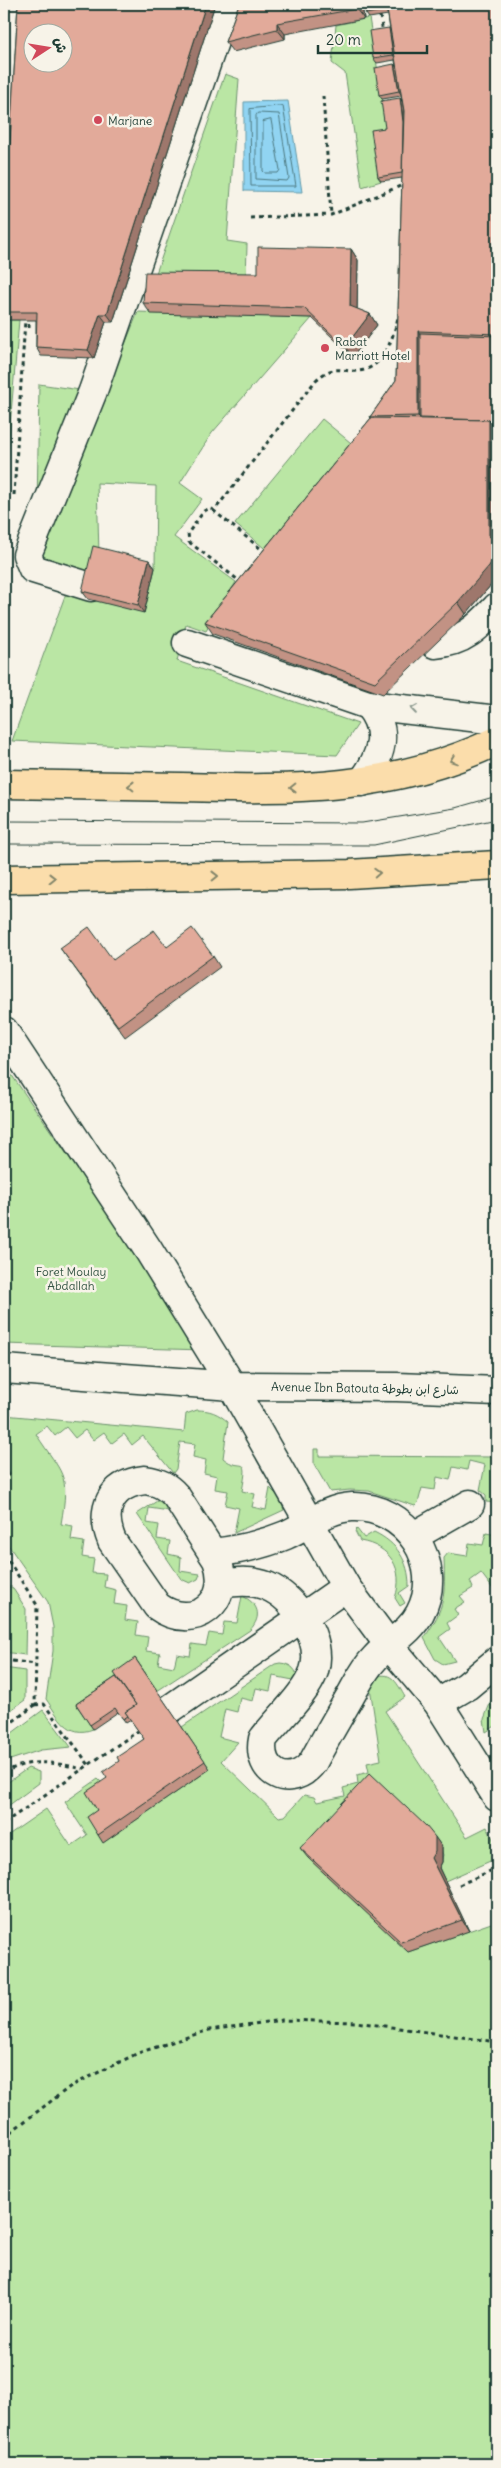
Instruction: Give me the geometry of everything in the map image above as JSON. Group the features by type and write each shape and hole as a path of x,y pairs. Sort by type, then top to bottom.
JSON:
{"main road":[{"path":"4,784 318,788 391,778 445,763 497,741"},
{"path":"4,879 349,874 497,865"}],"street":[{"path":"91,587 33,569 28,560 29,549 93,391 227,4"},
{"path":"435,644 448,643 467,635 497,607"},
{"path":"188,643 368,704 497,720"},
{"path":"362,782 379,754 382,738 377,716 368,704"},
{"path":"4,1031 149,1251 232,1386 346,1587 389,1644 438,1703 497,1797"},
{"name":"Avenue Ibn Batouta شارع ابن بطوطة","path":"4,1369 232,1386 397,1387 497,1391"},
{"path":"133,1481 157,1482 168,1487 176,1496 213,1553 221,1571 222,1584 218,1595 211,1605 202,1612 190,1616 179,1617 167,1613 150,1596 112,1541 107,1530 108,1506 113,1495 133,1481"},
{"path":"414,1536 470,1504"},
{"path":"213,1553 264,1543 337,1510 366,1508 393,1517 414,1536 422,1550 427,1566 428,1582 426,1598 421,1613 412,1626 389,1644 364,1672 306,1771 298,1776 287,1777 277,1774 263,1760 261,1749 263,1739 310,1680 316,1658 312,1637 292,1604 267,1586 237,1581 222,1584"},
{"path":"170,1709 346,1587"},
{"path":"438,1703 467,1686 497,1661"}],"path":[{"path":"4,68 8,4"},
{"path":"380,16 383,34"},
{"path":"323,96 331,215"},
{"path":"406,177 406,192"},
{"path":"250,218 331,215 407,183"},
{"path":"214,511 316,380 333,370 364,370 378,361 394,336 400,308"},
{"path":"13,503 24,320"},
{"path":"29,320 29,328"},
{"path":"250,577 244,585 189,542 188,533 204,511 211,508 267,554 261,562"},
{"path":"4,1554 5,1559 37,1605 35,1705"},
{"path":"4,1660 36,1664"},
{"path":"4,1728 35,1705 44,1704 89,1765"},
{"path":"4,1823 138,1731"},
{"path":"4,1773 25,1764 44,1762 82,1769"},
{"path":"460,1885 497,1868"},
{"path":"4,2137 71,2086 138,2053 208,2030 282,2020 356,2022 497,2042"}],"green space":[{"path":"369,18 388,132 381,181 362,187 345,73 332,63 336,25"},
{"path":"225,74 239,79 227,241 247,244 246,283 153,282"},
{"path":"138,312 312,318 212,433 180,483 202,499 174,537 236,582 206,631 186,624 177,661 358,724 337,755 12,741 66,593 155,568 156,486 97,483 99,554 94,576 38,560"},
{"path":"5,320 19,320 4,496 4,341"},
{"path":"39,384 80,390 37,510"},
{"path":"322,419 362,452 275,557 235,524"},
{"name":"Foret Moulay Abdallah","path":"4,1064 203,1350 4,1344"},
{"path":"197,1410 214,1413 228,1422 223,1458 244,1467 242,1491 255,1494 252,1507 266,1510 270,1488 279,1497 284,1510 234,1533 239,1508 225,1505 228,1491 215,1489 217,1476 204,1473 206,1460 193,1457 195,1444 180,1442 176,1469 173,1473 143,1436 132,1445 124,1434 112,1443 104,1432 93,1440 85,1430 75,1438 66,1427 55,1436 47,1426 36,1434 62,1475 65,1493 61,1524 73,1526 71,1540 84,1542 82,1557 94,1559 92,1573 106,1574 104,1587 116,1590 114,1604 127,1606 125,1620 138,1622 136,1635 148,1637 146,1651 160,1653 158,1664 174,1667 177,1654 190,1656 192,1644 206,1646 209,1633 222,1635 224,1622 237,1623 242,1596 252,1602 257,1610 256,1620 250,1630 157,1691 141,1667 80,1709 93,1729 77,1731 70,1728 60,1719 46,1699 53,1651 53,1627 48,1602 4,1539 4,1479 10,1474 4,1466 4,1415 184,1432 186,1414"},
{"path":"314,1449 319,1449 319,1456 497,1457 497,1503 486,1502 486,1495 480,1490 485,1465 469,1461 467,1470 453,1467 450,1480 437,1477 435,1490 422,1488 418,1503 415,1506 369,1491 330,1492 314,1464"},
{"path":"157,1501 163,1501 176,1512 149,1508 147,1523 159,1525 157,1539 170,1541 168,1554 181,1557 180,1571 200,1574 198,1579 190,1583 181,1579 137,1514"},
{"path":"357,1529 364,1538 374,1532 382,1536 400,1554 407,1569 409,1586 399,1593 405,1603 400,1606 395,1598 398,1578 392,1560 380,1548 360,1541 355,1531"},
{"path":"486,1533 497,1535 497,1590 493,1589 481,1573 470,1581 473,1588 460,1596 465,1602 454,1609 458,1615 447,1623 450,1629 439,1637 455,1661 443,1664 435,1659 424,1638 437,1617 443,1600 444,1558 448,1553 467,1556 469,1543 483,1545"},
{"path":"4,1587 12,1587 26,1609 25,1655 4,1652"},
{"path":"280,1663 293,1668 298,1681 273,1676 270,1691 256,1688 253,1701 240,1698 237,1712 225,1709 219,1737 238,1742 221,1761 279,1817 285,1816 304,1795 314,1797 317,1802 345,1796 343,1788 358,1784 357,1775 369,1772 367,1763 381,1760 370,1687 376,1677 386,1675 394,1680 405,1697 385,1711 467,1837 487,1827 497,1847 497,1858 445,1881 439,1868 443,1855 438,1841 377,1784 408,1952 497,1921 497,2464 4,2464 4,1838 46,1809 71,1846 87,1835 65,1802 98,1779 102,1783 104,1842 210,1769 182,1727 275,1664"},
{"path":"4,1668 25,1671 25,1700 4,1715"},
{"path":"495,1691 497,1694 497,1725 486,1732 484,1719"},
{"path":"43,1710 71,1747 41,1750 4,1762 4,1739"},
{"path":"28,1768 39,1772 39,1783 4,1809 4,1785"}],"water":[{"path":"288,101 302,192 244,191 244,102"}],"building":[{"path":"18,4 206,4 107,314 100,314 88,350 36,347 37,312 4,312 4,243"},
{"path":"239,4 356,4 356,9 277,23 277,29 225,42"},
{"path":"364,4 384,4 385,10 366,14"},
{"path":"386,4 497,4 497,334 418,331 418,416 370,417 396,380 404,111"},
{"path":"389,28 393,55 373,58 369,31"},
{"path":"394,64 399,91 379,95 375,68"},
{"path":"400,98 403,122 402,173 378,177 371,130 385,128 381,101"},
{"path":"258,247 351,249 350,306 370,314 345,347 304,308 143,303 145,272 258,273"},
{"path":"420,333 497,336 497,422 489,420 420,418"},
{"path":"371,418 489,420 489,536 497,544 497,553 489,566 458,602 375,682 205,622"},
{"path":"93,546 149,560 138,605 82,591"},
{"path":"89,927 113,960 154,930 167,947 192,928 213,956 118,1026 60,948"},
{"path":"135,1658 205,1761 98,1835 87,1817 97,1810 86,1792 107,1778 103,1772 119,1761 117,1757 144,1739 125,1712 136,1705 114,1673"},
{"path":"116,1677 136,1705 125,1712 128,1716 123,1719 115,1708 90,1725 76,1704"},
{"path":"370,1773 426,1826 435,1837 435,1851 431,1858 462,1920 401,1942 300,1848"}],"tram line":[{"path":"4,821 362,823 455,808 497,796"},
{"path":"4,844 374,845 497,819"}],"place":[{"name":"Marjane","path":"98,120"},
{"name":"Rabat Marriott Hotel","path":"325,348"}]}
